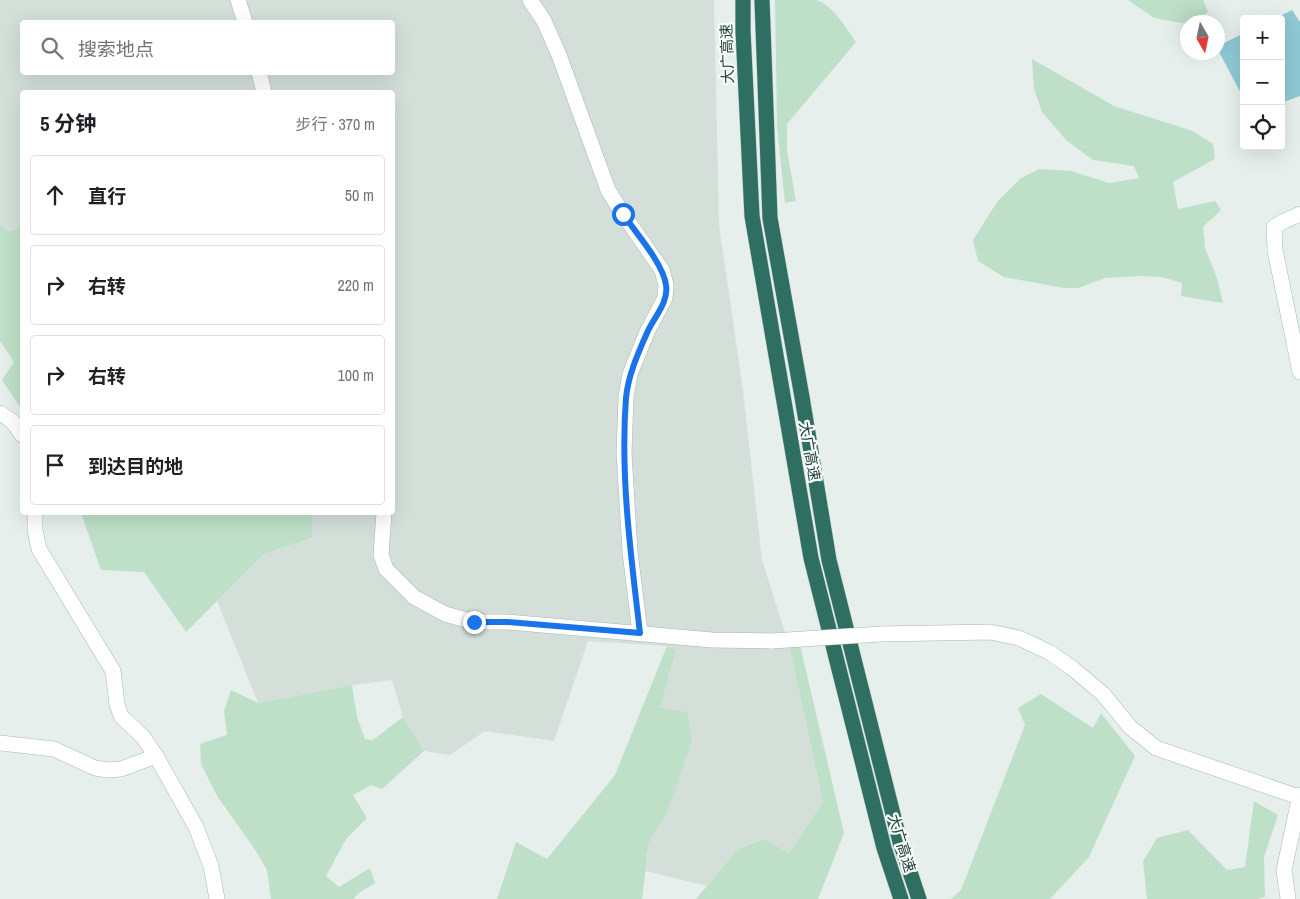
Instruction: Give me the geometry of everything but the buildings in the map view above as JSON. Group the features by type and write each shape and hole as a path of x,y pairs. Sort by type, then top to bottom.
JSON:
{"highway":[{"name":"大广高速","path":"743,0 743,41 752,216 810,558 884,848 902,899"},
{"name":"大广高速","path":"762,0 770,218 829,560 900,842 919,899"}],"street":[{"path":"238,0 244,20"},
{"path":"530,0 544,21 560,55 608,190 662,270 666,285 666,298 647,332 630,374 626,397 624,453 630,552 640,633"},
{"path":"260,75 264,90"},
{"path":"1300,214 1274,227 1275,250 1300,372"},
{"path":"0,413 13,422 20,432"},
{"path":"35,515 35,530 39,549 113,671 120,716 143,737 156,756 196,827 212,866 217,899"},
{"path":"384,515 381,555 386,568 414,597 446,614 474,622 507,622 712,640 772,641 881,634 990,632 1019,638 1049,652 1078,673 1103,694 1130,727 1156,748 1300,796 1284,870 1288,899"},
{"path":"0,743 54,749 95,768 108,770 121,769 156,756"}],"shaded area":[{"path":"0,0 714,0 719,225 743,390 762,560 789,645 823,802 789,853 765,839 738,849 707,886 646,871 649,842 667,813 660,708 676,650 667,646 588,641 554,741 485,731 450,755 424,751 403,717 392,680 352,685 258,703 217,601 264,554 312,538 312,515 395,515 395,90 20,90 20,228 9,233 0,224"}],"green space":[{"path":"775,0 815,0 821,2 833,11 856,42 787,124 787,151 796,201 785,203 777,126"},
{"path":"1128,0 1203,0 1208,12 1204,15 1180,15 1180,23 1154,18"},
{"path":"1032,59 1114,106 1193,131 1213,144 1215,159 1173,182 1178,209 1215,201 1221,210 1203,227 1205,248 1217,278 1223,303 1181,296 1182,283 1162,277 1105,278 1078,288 1064,288 1004,277 978,261 973,240 997,202 1021,178 1039,169 1071,171 1109,183 1139,178 1134,166 1093,160 1067,141 1042,112 1034,89"},
{"path":"0,224 9,232 20,228 20,407 2,380 14,362 0,341"},
{"path":"82,515 312,515 312,538 264,554 186,632 144,572 101,570"},
{"path":"789,645 800,645 844,833 818,899 696,899 738,849 765,839 789,853 823,802"},
{"path":"667,646 676,650 660,708 687,712 692,740 667,813 649,842 642,899 497,899 516,842 547,859 615,775"},
{"path":"352,685 357,717 365,739 373,740 403,717 424,751 382,789 371,785 353,795 367,818 346,839 326,876 339,887 370,868 375,883 360,892 353,899 271,899 267,870 254,848 217,796 201,764 200,744 227,735 224,711 231,690 258,703"},
{"path":"1041,694 1093,728 1101,713 1135,756 1089,857 1050,899 951,899 961,890 1025,725 1018,708"},
{"path":"1254,801 1278,815 1264,857 1265,897 1258,899 1147,899 1143,861 1157,838 1188,830 1227,870 1245,867"}],"water":[{"path":"1292,10 1300,22 1300,96 1285,102 1285,15 1282,15"},
{"path":"1240,35 1240,91 1223,60 1225,60 1225,42"}],"route":[{"path":"474,622 507,622 640,633 630,552 624,453 626,397 630,374 647,332 666,298 666,285 662,270 623,214"}]}
